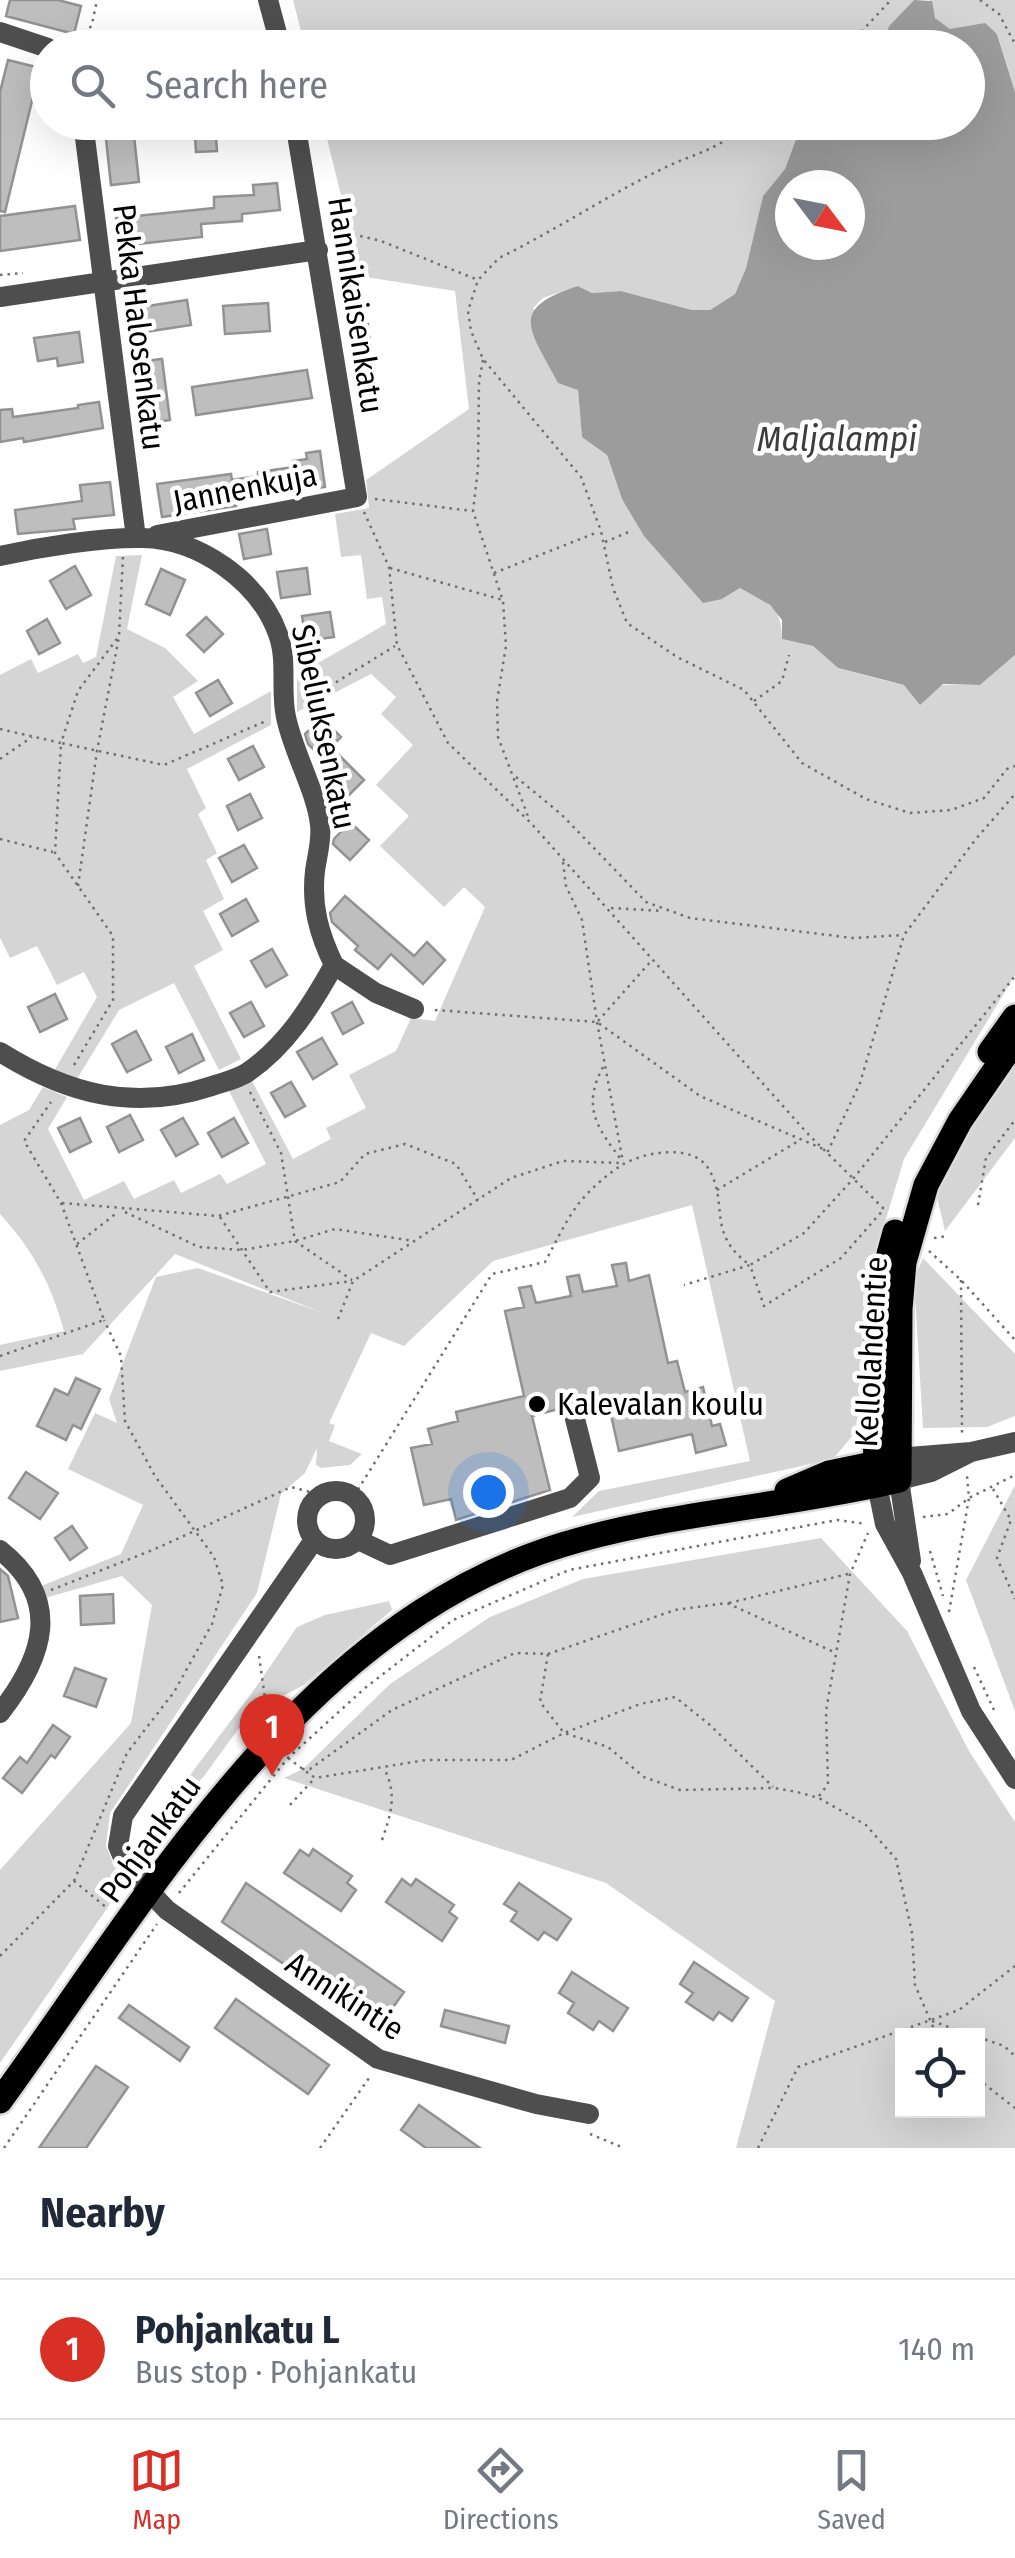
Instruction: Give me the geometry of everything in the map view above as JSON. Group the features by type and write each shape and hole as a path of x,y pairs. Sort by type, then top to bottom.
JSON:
{"main road":[{"name":"Kellolahdentie","path":"888,1472 873,1402 874,1346 886,1261 906,1198 934,1135 1015,1017"},
{"name":"Kellolahdentie","path":"888,1472 904,1262 918,1212 926,1185 960,1121 1015,1041"},
{"path":"829,1473 857,1442 873,1402"},
{"name":"Pohjankatu","path":"770,1502 791,1488 829,1473 888,1472"},
{"name":"Pohjankatu","path":"0,2101 158,1901 229,1786 355,1659 406,1621 517,1560 579,1540 770,1502 888,1472"}],"street":[{"path":"268,0 277,30"},
{"path":"0,32 30,42"},
{"name":"Pekka Halosenkatu","path":"85,140 135,538"},
{"name":"Hannikaisenkatu","path":"299,140 357,497"},
{"path":"0,297 318,250"},
{"name":"Jannenkuja","path":"135,538 357,497"},
{"name":"Sibeliuksenkatu","path":"0,556 135,538 179,544 217,562 262,604 279,637 285,713 320,825 316,924 334,965"},
{"path":"0,1052 37,1075 93,1094 141,1099 192,1093 245,1075 282,1043 311,1006 334,965 376,992 414,1008"},
{"path":"358,1540 390,1554 570,1498 590,1478 574,1415"},
{"path":"888,1472 1015,1442"},
{"name":"Kellolahdentie","path":"888,1472 906,1521 912,1573"},
{"name":"Kellolahdentie","path":"888,1472 885,1524 912,1573 971,1711 1015,1779"},
{"path":"338,1491 354,1496 366,1522 358,1540 331,1550 314,1540 307,1516 322,1494 338,1491"},
{"name":"Annikintie","path":"314,1540 124,1816 118,1846 128,1868 158,1901 378,2059 536,2104 590,2114"},
{"path":"0,1550 27,1575 41,1621 39,1645 30,1669 0,1713"}],"path":[{"path":"89,30 96,0"},
{"path":"863,30 891,0"},
{"path":"980,0 999,14 1015,44"},
{"path":"727,140 700,155 667,166 499,258 478,280 468,311 483,358 574,468 601,530 613,588 628,623 677,657 744,690 802,763 866,799 910,812 951,810 984,798 1007,769 1015,766"},
{"path":"326,228 381,240 478,280"},
{"path":"483,358 478,381 478,468 473,511 503,601 506,646 497,701 498,737 530,822"},
{"path":"357,497 473,511"},
{"path":"218,1216 270,1292 353,1281 511,1178 563,1162 624,1163 672,1150 692,1154 708,1167 716,1190 722,1235 739,1258 750,1265 764,1306 841,1258 884,1209 807,1133 530,822 448,743 397,645 389,567 357,497"},
{"path":"492,573 601,530"},
{"path":"603,542 631,531"},
{"path":"78,886 97,751 135,538"},
{"path":"389,567 503,601"},
{"path":"0,1956 74,1882 127,1754 174,1692 212,1624 223,1585 214,1558 154,1476 125,1421 121,1356 60,1203 24,1141 113,1000 113,936 55,853 62,743 78,691 119,636"},
{"path":"0,728 164,765 285,713 397,645"},
{"path":"753,702 779,684 789,655"},
{"path":"0,759 34,736"},
{"path":"515,776 561,814 646,902 664,911 690,918 853,938 904,935"},
{"path":"828,1152 860,1083 904,935 1015,794"},
{"path":"0,838 55,853"},
{"path":"562,859 566,886 582,920 624,1163"},
{"path":"608,908 664,911"},
{"path":"597,1022 654,958"},
{"path":"684,1285 750,1265 804,1233 853,1179 1015,976"},
{"path":"414,1008 597,1022 700,1096 828,1152"},
{"path":"604,1064 592,1086 594,1124 624,1163"},
{"path":"245,1075 255,1106 281,1153 295,1241 353,1281"},
{"path":"978,1204 986,1158 1015,1120"},
{"path":"716,1190 800,1140"},
{"path":"60,1203 218,1216 340,1182 365,1154 405,1144 456,1164 478,1200"},
{"path":"354,1496 492,1274 544,1262 577,1204 624,1163"},
{"path":"76,1245 120,1210"},
{"path":"120,1210 199,1247 242,1250 295,1241 335,1228 414,1241"},
{"path":"917,1240 961,1280 1015,1340"},
{"path":"961,1280 962,1432"},
{"path":"338,1319 353,1281"},
{"path":"0,1356 104,1320"},
{"path":"906,1521 948,1514 1015,1474"},
{"path":"930,1550 949,1614 970,1498 967,1476"},
{"path":"36,1596 291,1487 322,1494"},
{"path":"992,1488 1011,1520 998,1558 1015,1599"},
{"path":"4,2148 158,1901 288,1758 366,1688 453,1620 569,1570 837,1520 872,1525 850,1574 826,1711 828,1784 818,1798"},
{"path":"302,1769 310,1769 392,1710 515,1652 548,1654 675,1610 728,1603 850,1574"},
{"path":"728,1603 836,1653"},
{"path":"255,1625 267,1715"},
{"path":"548,1654 540,1702 564,1733 608,1746 644,1777 680,1790 774,1788 818,1798 866,1825 896,1858 912,1933 915,1985 934,2028"},
{"path":"972,1663 995,1712"},
{"path":"290,1805 314,1778 426,1760 511,1760 564,1733 640,1704 675,1698 710,1725 774,1788"},
{"path":"288,1758 314,1778"},
{"path":"382,1840 392,1812 394,1788 385,1768"},
{"path":"74,1882 114,1915"},
{"path":"758,2148 798,2067 959,2010 1015,1966"},
{"path":"930,2020 953,2028"},
{"path":"985,2039 1004,2046 1015,2056"},
{"path":"320,2148 376,2068"},
{"path":"985,2085 1014,2108"}],"shaded area":[{"path":"293,0 914,0 888,30 301,30"},
{"path":"930,0 1015,0 1015,92 997,33 950,29 935,18"},
{"path":"327,140 796,140 785,169 775,170 775,181 763,196 746,268 735,294 710,310 692,310 621,291 592,293 578,286 543,298 533,308 578,390 582,436 607,455 622,499 722,599 740,588 776,612 782,639 813,646 838,668 904,685 980,685 1015,655 1015,975 904,1159 879,1242 863,1339 860,1427 833,1459 572,1517 599,1491 750,1461 692,1205 493,1261 404,1346 371,1333 329,1423 335,1425 329,1441 362,1454 350,1465 321,1468 316,1465 317,1448 305,1473 281,1494 257,1593 110,1813 106,1846 120,1879 110,1904 0,2063 0,1870 131,1723 152,1605 122,1576 45,1598 41,1586 121,1554 143,1505 68,1469 95,1413 117,1423 109,1399 156,1277 198,1268 323,1313 175,1254 83,1354 0,1371 0,1345 64,1331 40,1268 0,1214 0,1125 29,1110 43,1087 67,1097 48,1129 84,1200 124,1181 134,1199 174,1180 181,1193 220,1174 227,1184 266,1164 228,1089 250,1077 293,1159 331,1139 326,1128 366,1108 349,1075 396,1051 411,1018 435,1021 485,907 464,887 444,907 380,846 409,816 376,785 413,745 381,714 396,697 371,674 297,712 297,675 386,624 382,597 367,599 361,555 341,557 335,514 369,508 366,480 469,409 455,291 340,273 342,199"},
{"path":"142,555 127,629 165,648 198,681 173,697 194,734 271,691 271,725 187,769 206,808 198,814 217,853 206,860 224,899 203,911 223,950 194,966 241,1059 219,1070 174,983 119,1010 77,1079 54,1071 97,997 84,972 57,985 37,946 10,958 0,938 0,675 31,659 38,673 78,654 83,663 96,657 116,556"},
{"path":"1015,1065 1015,1138 945,1231 936,1193 980,1110"},
{"path":"923,1258 1015,1354 1015,1416 987,1427 923,1428 914,1279"},
{"path":"1015,1485 1015,1711 966,1580"},
{"path":"821,1538 907,1631 969,1751 1015,1822 1015,2148 736,2148 775,2001 606,1883 284,1778 303,1769 390,1684 490,1617 583,1579"},
{"path":"389,1601 392,1610 304,1685 250,1713 204,1776 158,1827 160,1815 297,1627 325,1615"}],"water":[{"name":"Maljalampi","path":"914,0 932,1 935,18 950,29 985,23 997,34 1015,92 1015,655 980,685 943,684 920,705 904,685 838,668 813,646 782,639 782,620 770,605 740,588 722,599 703,603 644,536 622,499 607,455 582,437 578,390 558,383 533,335 531,323 541,303 578,286 592,293 621,291 692,310 710,310 735,294 746,268 763,196 775,181 775,260 865,260 865,170 784,170 796,140 985,140 985,30 888,30"}],"building":[{"path":"10,0 58,0 81,6 75,30 59,30 6,16"},
{"path":"8,60 30,66 30,109 5,212 0,211 0,92"},
{"path":"106,140 134,140 139,182 111,185"},
{"path":"195,140 216,140 217,151 196,152"},
{"path":"277,183 280,210 242,214 242,221 201,224 202,237 119,246 116,218 214,208 214,197 254,195 253,185"},
{"path":"75,206 80,240 0,251 0,216"},
{"path":"187,300 191,325 132,334 128,309"},
{"path":"268,303 270,331 225,334 223,306"},
{"path":"368,324 371,350 351,352 348,326"},
{"path":"79,332 83,362 58,366 57,358 38,361 34,338"},
{"path":"162,359 170,420 142,424 139,396 148,395 144,361"},
{"path":"307,370 312,398 196,415 192,387"},
{"path":"99,402 103,428 24,442 23,438 0,442 0,410 12,409 13,417"},
{"path":"320,451 325,487 235,500 236,506 162,517 157,484 231,474 232,480 258,476 258,472 294,467 293,461 307,459 306,453"},
{"path":"110,482 114,515 73,519 75,529 18,534 15,510 82,501 80,485"},
{"path":"267,529 271,554 244,559 239,534"},
{"path":"75,566 91,595 66,609 50,581"},
{"path":"307,568 310,594 281,598 277,572"},
{"path":"161,569 185,580 170,615 146,604"},
{"path":"330,612 334,637 306,641 302,616"},
{"path":"206,617 223,634 204,652 187,635"},
{"path":"47,619 60,643 39,654 27,631"},
{"path":"218,680 232,703 210,716 196,693"},
{"path":"322,718 341,737 331,747 364,780 343,801 325,784 337,772 308,744 305,734"},
{"path":"253,746 264,767 239,780 228,759"},
{"path":"250,794 262,818 238,830 227,806"},
{"path":"350,822 369,840 350,860 333,844"},
{"path":"244,845 257,868 232,882 219,858"},
{"path":"345,896 414,956 427,942 445,960 423,984 391,954 378,969 355,950 358,946 332,922 330,913"},
{"path":"246,899 258,921 232,936 220,914"},
{"path":"272,949 287,975 266,987 251,961"},
{"path":"55,994 67,1019 40,1032 28,1007"},
{"path":"251,1002 264,1026 244,1037 230,1013"},
{"path":"352,1002 363,1023 343,1034 332,1013"},
{"path":"136,1031 151,1060 127,1072 112,1044"},
{"path":"192,1034 204,1060 179,1073 166,1047"},
{"path":"322,1038 337,1064 313,1079 297,1052"},
{"path":"291,1082 305,1106 285,1117 271,1093"},
{"path":"130,1115 143,1140 119,1152 107,1127"},
{"path":"80,1118 91,1142 70,1152 58,1128"},
{"path":"183,1118 198,1144 176,1156 161,1130"},
{"path":"234,1118 248,1143 222,1157 208,1133"},
{"path":"626,1263 629,1281 649,1275 668,1363 677,1361 685,1392 703,1387 712,1426 720,1424 726,1445 696,1453 692,1434 619,1451 607,1397 581,1404 572,1402 532,1416 550,1490 456,1520 451,1499 424,1505 411,1448 432,1444 428,1429 458,1421 456,1412 524,1396 505,1311 524,1307 519,1288 531,1286 536,1303 571,1296 567,1277 579,1275 583,1292 617,1286 612,1265"},
{"path":"76,1378 100,1389 81,1429 73,1425 66,1440 37,1426 55,1389 68,1395"},
{"path":"26,1472 58,1493 40,1519 9,1498"},
{"path":"72,1526 87,1548 70,1560 55,1538"},
{"path":"0,1569 8,1576 18,1618 0,1622"},
{"path":"113,1594 114,1623 81,1625 80,1596"},
{"path":"75,1668 106,1679 96,1707 64,1696"},
{"path":"53,1725 70,1737 22,1793 3,1778 20,1757 27,1763"},
{"path":"313,1849 352,1876 347,1883 356,1890 341,1911 284,1873 300,1850 309,1856"},
{"path":"402,1879 411,1886 416,1879 454,1905 449,1912 457,1918 442,1941 386,1902"},
{"path":"246,1883 404,1992 378,2028 222,1922"},
{"path":"519,1883 571,1919 557,1940 544,1932 538,1940 511,1921 517,1912 504,1904"},
{"path":"694,1962 748,1998 732,2021 719,2012 713,2020 686,2002 693,1993 680,1984"},
{"path":"572,1972 628,2008 613,2031 599,2021 593,2030 568,2013 574,2003 559,1993"},
{"path":"236,1999 329,2065 308,2094 215,2028"},
{"path":"129,2005 189,2047 180,2061 119,2018"},
{"path":"445,2010 509,2026 505,2043 441,2026"},
{"path":"96,2066 128,2087 86,2148 39,2148"},
{"path":"419,2105 480,2148 426,2148 401,2130"}],"place":[{"name":"Kalevalan koulu","path":"537,1404"},
{"name":"Pohjankatu L","path":"272,1776"}]}
